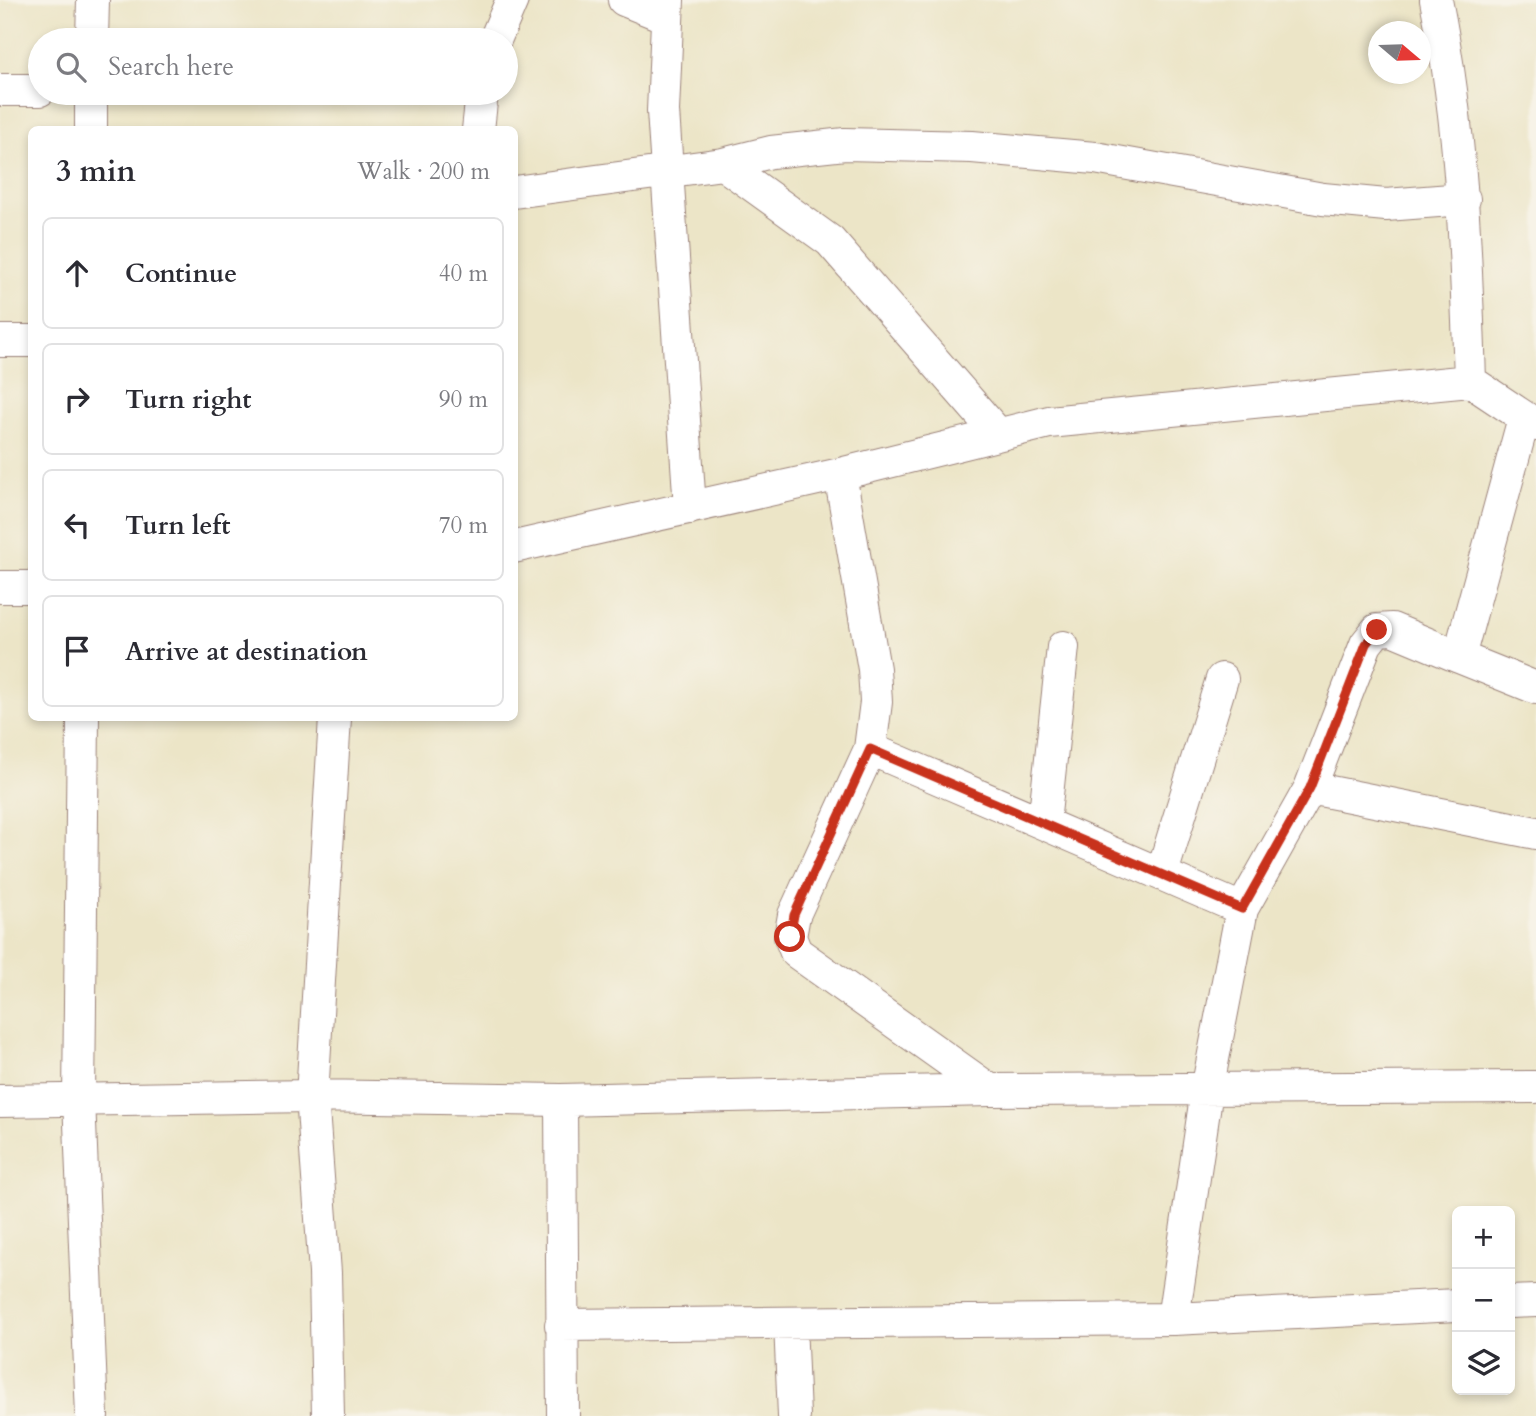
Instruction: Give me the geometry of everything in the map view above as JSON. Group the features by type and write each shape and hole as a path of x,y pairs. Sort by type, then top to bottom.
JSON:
{"street":[{"path":"92,28 93,0"},
{"path":"500,28 512,0"},
{"path":"624,0 667,8 663,111 690,508"},
{"path":"1436,0 1448,57 1464,199 1470,381"},
{"path":"0,90 28,90"},
{"path":"91,126 92,105"},
{"path":"478,126 481,105"},
{"path":"518,191 723,164 771,152 845,144 972,147 1095,158 1335,200 1386,205 1464,199"},
{"path":"723,164 830,241 998,434"},
{"path":"0,341 28,341"},
{"path":"520,539 690,508 1049,422 1470,381 1530,422 1459,657"},
{"path":"840,474 874,669 876,702 870,749 794,915 790,937 796,952 989,1090"},
{"path":"0,587 28,587"},
{"path":"1173,1319 1206,1090 1242,909 1310,788 1366,644 1377,630 1392,629 1536,688"},
{"path":"1044,823 1063,647"},
{"path":"1162,873 1222,679"},
{"path":"83,721 79,1099 92,1416"},
{"path":"328,1416 324,1273 312,1096 335,721"},
{"path":"870,749 1242,909"},
{"path":"1310,788 1536,832"},
{"path":"0,1101 312,1096 561,1100 989,1090 1536,1087"},
{"path":"561,1100 563,1416"},
{"path":"1515,1302 1536,1301"},
{"path":"561,1325 1173,1319 1452,1305"},
{"path":"790,1323 794,1416"}],"route":[{"path":"790,937 794,915 870,749 1242,909 1310,788 1366,644 1377,630"}]}
